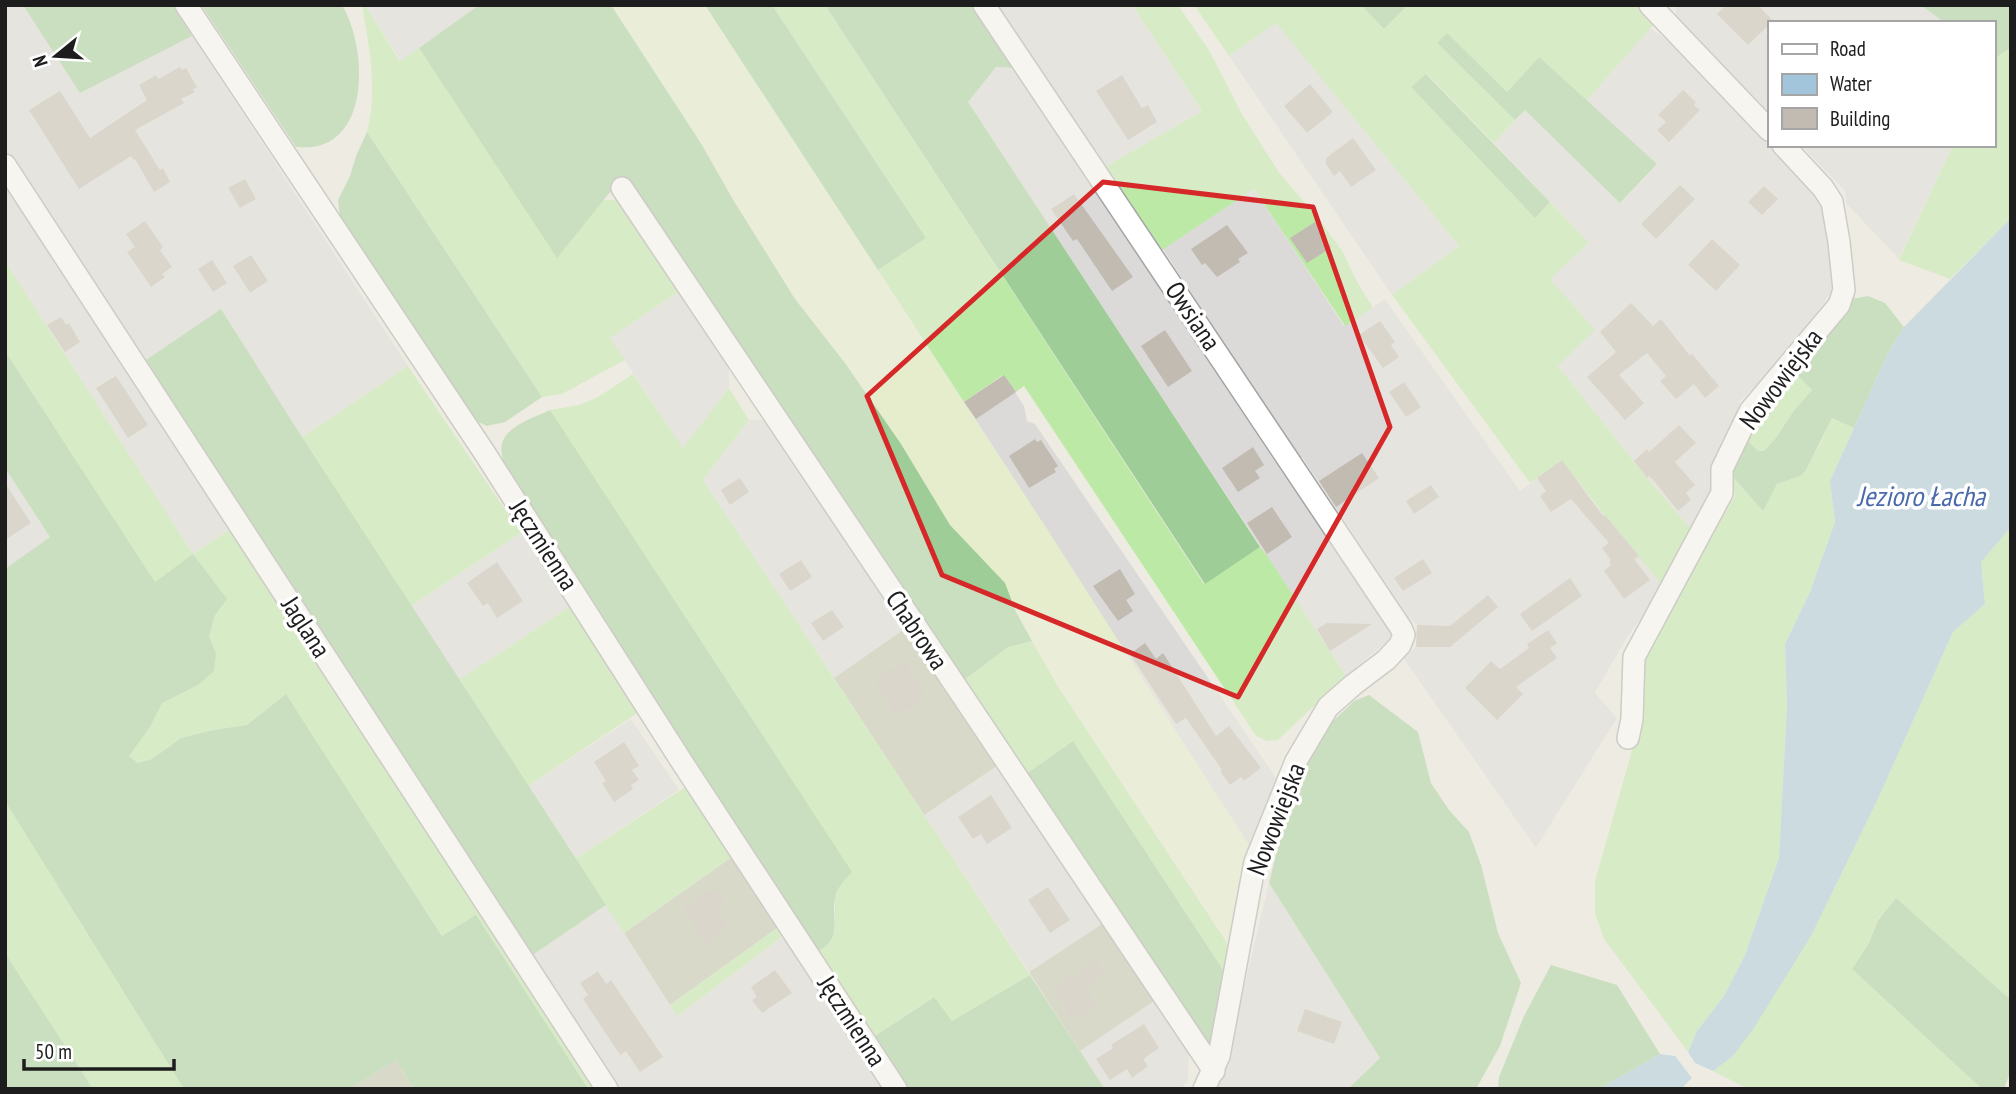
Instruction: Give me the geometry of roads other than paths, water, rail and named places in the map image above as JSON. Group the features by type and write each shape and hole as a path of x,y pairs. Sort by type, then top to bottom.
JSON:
{"street":[{"name":"Jęczmienna","path":"186,5 484,452 680,759 896,1089"},
{"name":"Owsiana","path":"984,5 1401,628"},
{"path":"1650,5 1768,130"},
{"name":"Nowowiejska","path":"1628,738 1632,719 1634,657 1722,492 1722,468 1750,411 1839,305 1844,290 1832,202 1823,188 1785,147"},
{"name":"Jaglana","path":"5,165 607,1089"},
{"name":"Chabrowa","path":"622,188 1209,1080"},
{"name":"Nowowiejska","path":"1209,1080 1219,1056 1255,862 1296,761 1328,707 1399,645 1404,635 1401,628"}],"water":[{"name":"Jezioro Łacha","path":"2011,218 2011,527 1981,562 1985,604 1953,632 1876,803 1811,936 1752,1031 1732,1057 1713,1071 1695,1063 1688,1052 1697,1031 1724,996 1745,955 1779,858 1787,706 1785,644 1810,592 1835,522 1830,481 1888,353 1904,327"},
{"path":"1660,1054 1675,1056 1692,1078 1681,1089 1599,1089"}]}
